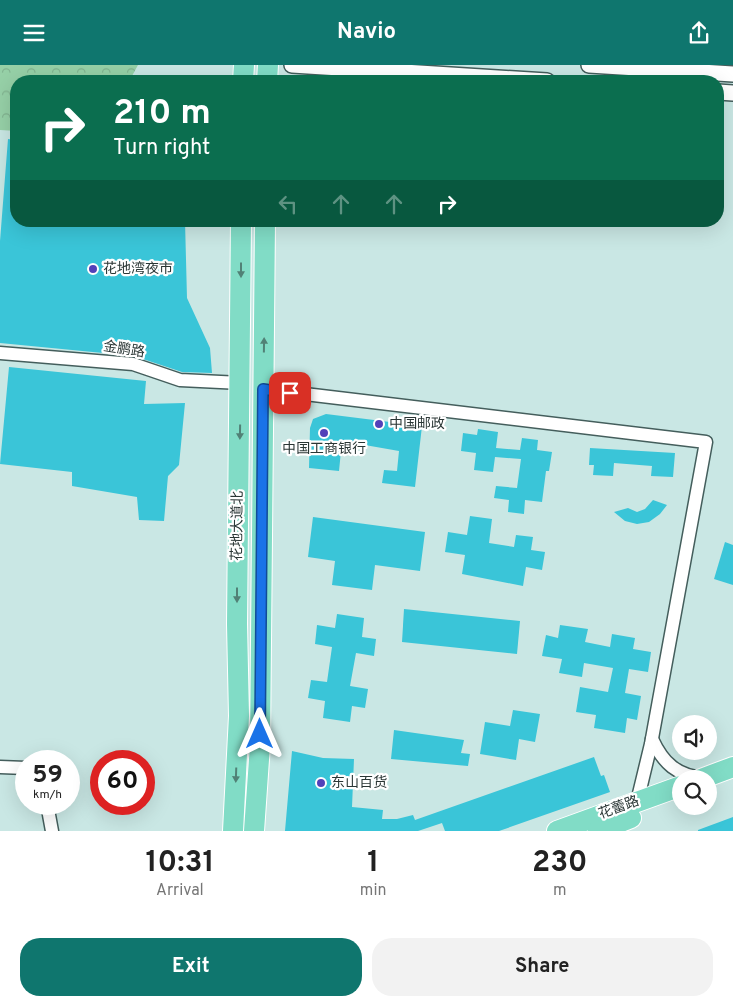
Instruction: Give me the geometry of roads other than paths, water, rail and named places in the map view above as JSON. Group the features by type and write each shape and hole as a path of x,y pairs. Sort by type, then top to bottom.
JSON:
{"main road":[{"name":"花地大道北","path":"232,831 238,716 241,227"},
{"name":"花地大道北","path":"254,831 260,745 265,227"},
{"path":"717,776 733,767"},
{"path":"717,782 733,782"},
{"name":"花蕾路","path":"558,831 625,821 672,792"},
{"name":"花蕾路","path":"598,831 672,803"}],"street":[{"path":"292,65 451,75"},
{"path":"588,65 733,74"},
{"name":"金鹏路","path":"0,353 133,364 180,380 241,383"},
{"path":"263,389 706,442 652,739 625,821"},
{"path":"652,739 658,753 671,767 677,770"},
{"path":"0,767 15,768"},
{"path":"49,815 52,831"}],"place":[{"name":"花地湾夜市","path":"93,269"},
{"name":"中国邮政","path":"379,424"},
{"name":"中国工商银行","path":"324,433"},
{"name":"东山百货","path":"321,783"}]}
